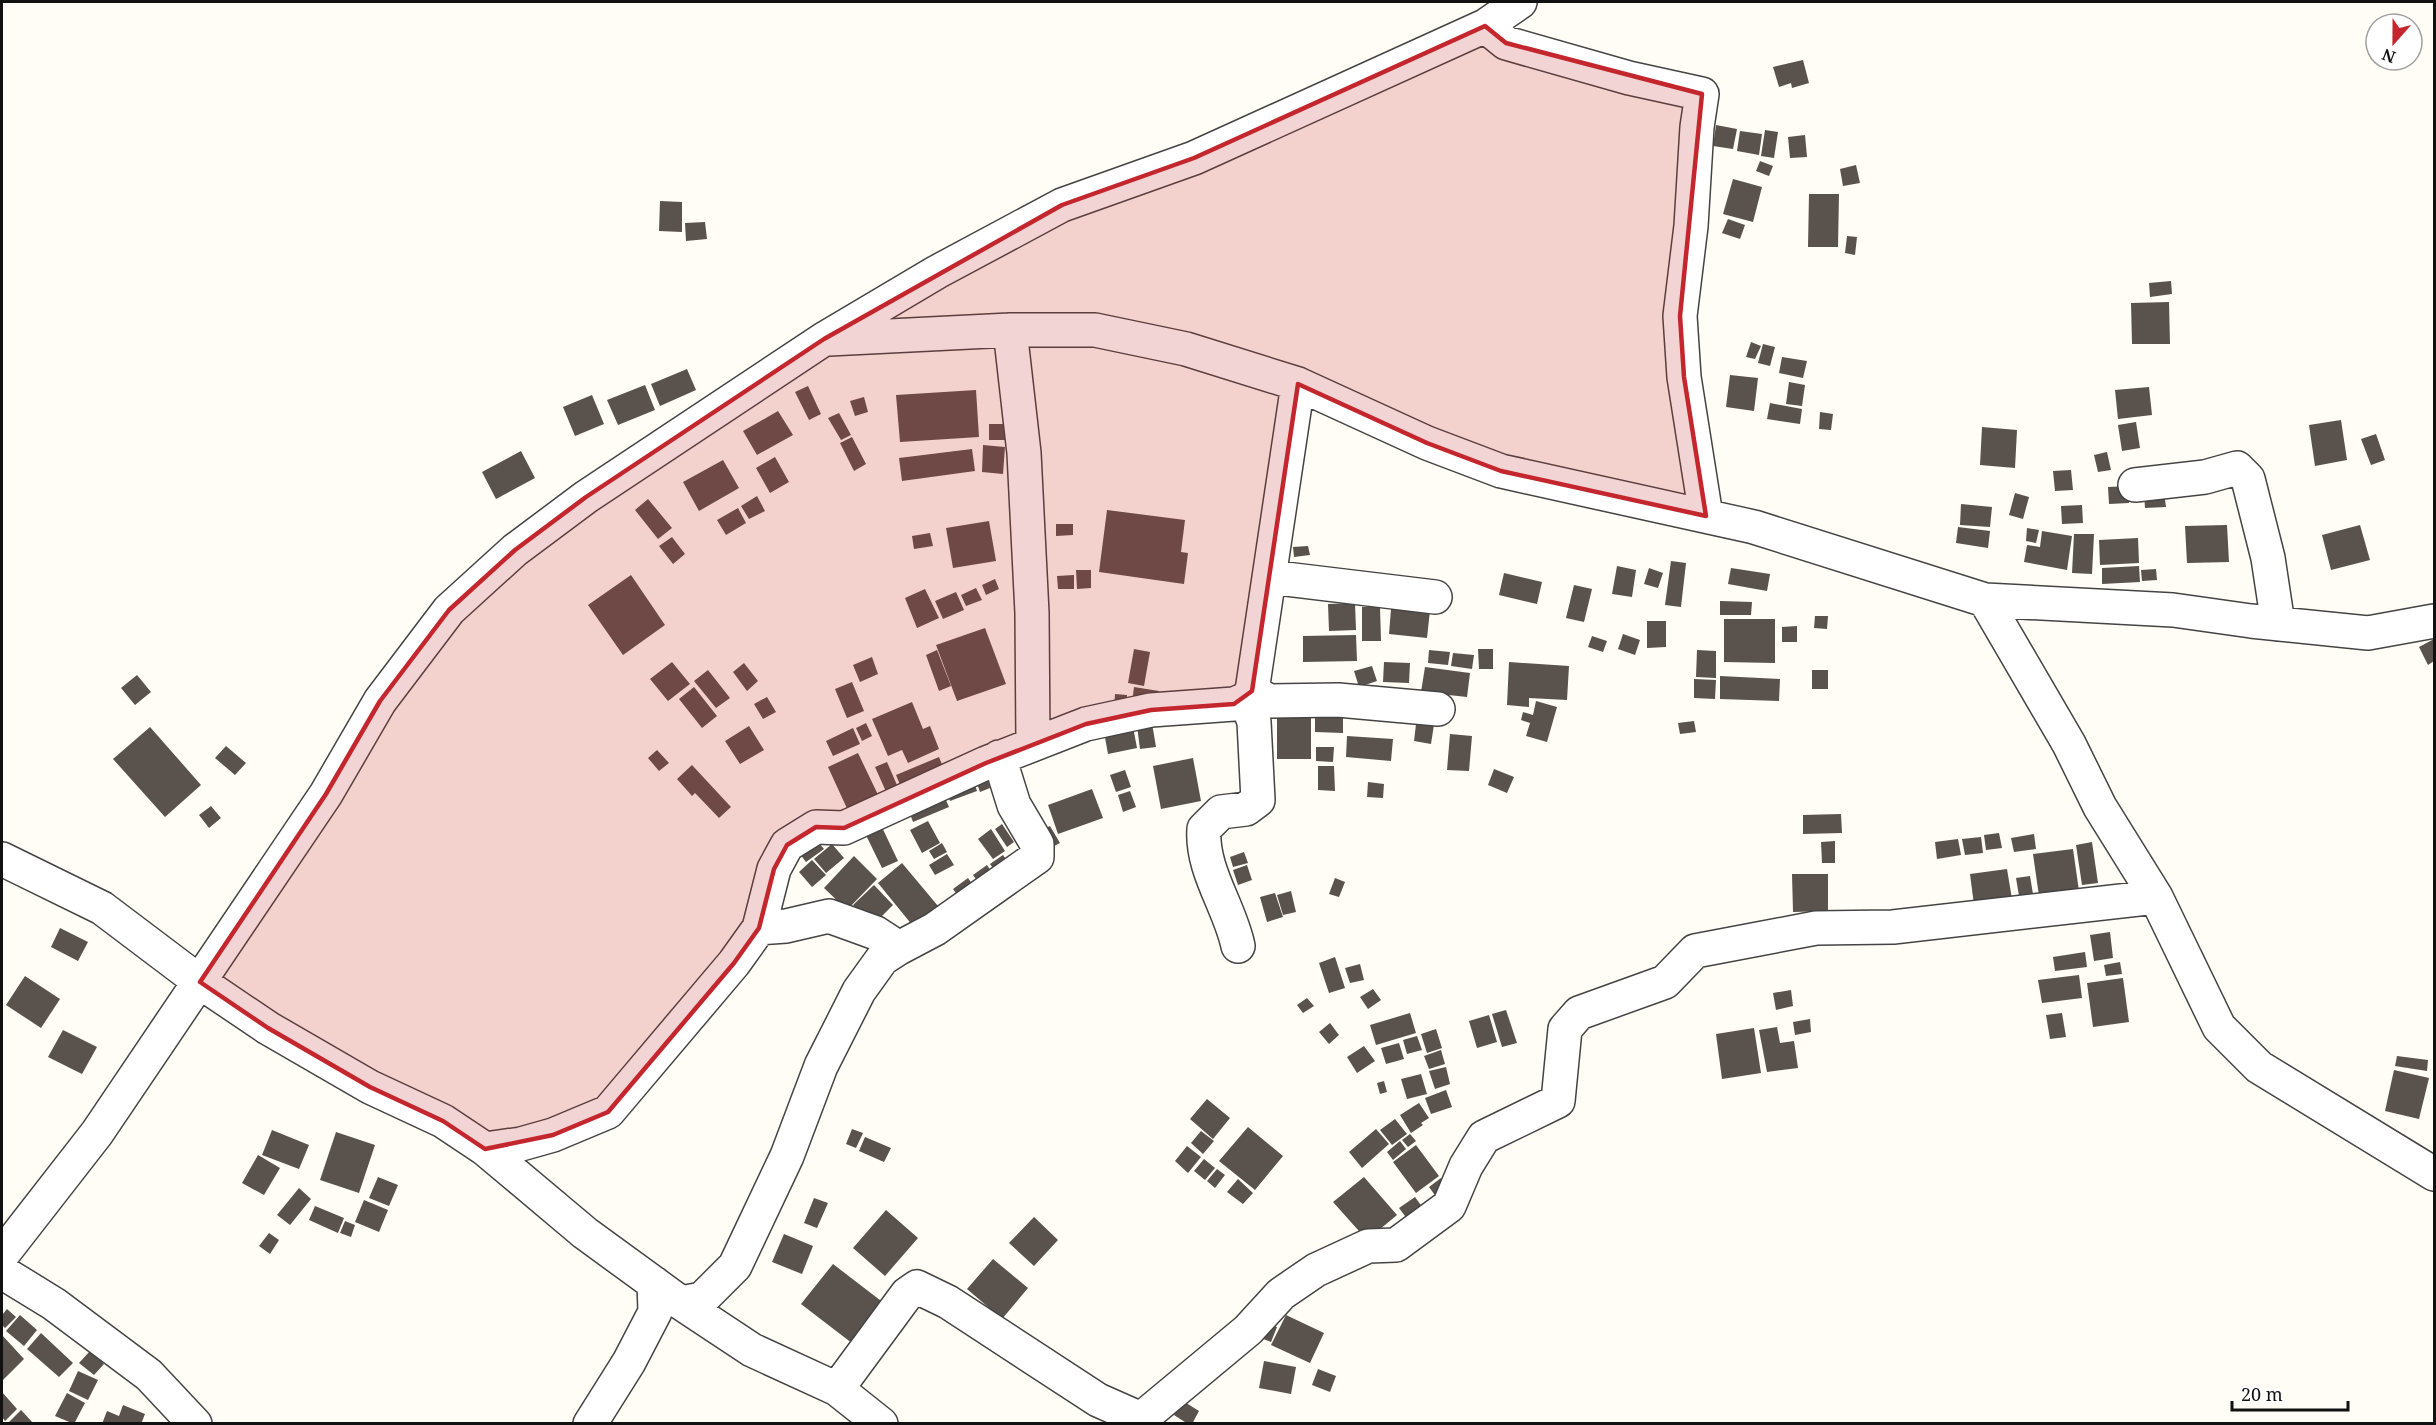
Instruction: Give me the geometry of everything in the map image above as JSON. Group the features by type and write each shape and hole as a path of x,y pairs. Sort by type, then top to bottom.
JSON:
{"street":[{"path":"2,1255 97,1133 326,794 381,701 449,610 515,550 586,496 824,339 937,272 1062,205 1194,158 1485,26 1520,2"},
{"path":"1485,26 1506,43 1629,78 1702,94 1696,127 1691,225 1680,316 1684,377 1706,516"},
{"path":"824,339 1010,330 1095,330 1185,349 1298,384 1427,443 1501,471 1754,527 1985,600 2173,610 2368,633 2434,621"},
{"path":"1010,330 1024,453 1032,613 1033,744"},
{"path":"1238,946 1234,928 1223,905 1203,844 1204,829 1221,812 1246,809 1258,800 1254,722 1249,695 1298,384"},
{"path":"2135,486 2205,477 2237,468 2248,479 2268,558 2278,624"},
{"path":"1269,577 1435,597"},
{"path":"1985,600 2069,744 2100,807 2156,897 2219,1027 2259,1067 2434,1174"},
{"path":"485,1149 521,1144 553,1135 608,1112 734,963 759,928 774,869 788,845 816,827 844,828 999,757 1086,724 1150,711 1234,704 1249,695 1269,701 1338,700 1438,709"},
{"path":"681,1303 702,1299 735,1266 787,1156 821,1065 854,1002 882,959 935,929 1037,857 1037,844 1014,805 999,757"},
{"path":"2,859 102,908 200,982 268,1028 370,1087 443,1120 485,1149 585,1233 681,1303 752,1350 837,1389 881,1424"},
{"path":"837,1389 907,1294 917,1287 948,1302 1098,1400 1141,1421 1248,1330 1281,1294 1316,1270 1368,1246 1396,1245 1449,1206 1466,1166 1484,1137 1558,1101 1565,1029 1579,1013 1665,982 1695,951 1816,928 1893,927 2156,897"},
{"path":"759,928 786,926 829,916 876,933 899,948"},
{"path":"2,1272 54,1304 149,1375 195,1424"},
{"path":"590,1424 629,1362 655,1312 654,1283"}],"highlighted area":[{"path":"1485,26 1506,43 1702,94 1680,316 1684,377 1706,516 1501,471 1427,443 1298,384 1252,691 1234,704 1151,710 1086,724 986,763 844,828 816,827 787,845 774,869 759,928 734,963 608,1112 553,1135 485,1149 443,1121 370,1087 268,1028 200,982 326,794 380,701 449,610 515,550 586,497 824,339 1062,205 1194,158"}],"building":[{"path":"1803,60 1809,83 1792,88 1791,83 1779,87 1773,67"},
{"path":"1716,125 1737,129 1733,149 1713,146"},
{"path":"1765,130 1778,132 1774,158 1761,156"},
{"path":"1740,131 1762,134 1759,155 1737,151"},
{"path":"1805,135 1807,157 1790,158 1788,137"},
{"path":"1760,161 1773,166 1769,176 1756,171"},
{"path":"1856,165 1860,183 1843,186 1840,169"},
{"path":"1733,179 1762,187 1753,222 1723,214"},
{"path":"1809,194 1839,194 1838,247 1808,247"},
{"path":"660,201 682,202 682,232 659,231"},
{"path":"1728,219 1745,225 1740,239 1722,233"},
{"path":"705,222 707,239 686,241 685,223"},
{"path":"1847,236 1857,237 1855,255 1845,253"},
{"path":"2171,281 2172,294 2150,297 2149,283"},
{"path":"2169,302 2170,344 2132,344 2131,303"},
{"path":"1751,342 1761,346 1755,359 1746,357"},
{"path":"1763,344 1775,347 1770,366 1758,363"},
{"path":"1782,357 1807,361 1803,378 1779,373"},
{"path":"687,369 696,390 660,406 651,384"},
{"path":"1730,375 1758,378 1754,411 1726,407"},
{"path":"1789,382 1805,385 1802,406 1786,404"},
{"path":"645,385 655,410 618,425 607,400"},
{"path":"808,386 821,414 809,420 795,392"},
{"path":"2149,387 2152,415 2118,419 2115,390"},
{"path":"976,390 979,437 900,442 896,395"},
{"path":"592,395 604,424 575,436 563,407"},
{"path":"864,397 868,412 855,416 850,401"},
{"path":"1770,403 1802,409 1800,424 1767,419"},
{"path":"778,411 793,435 757,455 743,431"},
{"path":"1820,412 1833,414 1831,430 1819,429"},
{"path":"839,413 851,435 841,440 828,418"},
{"path":"2341,420 2347,460 2315,466 2309,425"},
{"path":"2136,422 2140,448 2122,451 2118,425"},
{"path":"989,424 1007,424 1007,440 989,440"},
{"path":"1982,427 2017,430 2015,468 1980,465"},
{"path":"2376,434 2385,460 2371,465 2361,439"},
{"path":"852,437 866,464 854,471 840,443"},
{"path":"983,445 1005,447 1003,474 982,472"},
{"path":"972,449 975,471 902,481 899,458"},
{"path":"521,451 535,478 496,499 482,472"},
{"path":"2107,452 2111,470 2098,472 2094,455"},
{"path":"775,457 789,482 770,493 756,468"},
{"path":"723,460 739,488 699,511 683,482"},
{"path":"2071,470 2073,490 2055,491 2053,471"},
{"path":"2129,486 2129,503 2109,504 2108,487"},
{"path":"2164,492 2166,507 2145,508 2144,493"},
{"path":"2015,493 2029,497 2023,519 2009,515"},
{"path":"757,496 765,511 749,519 741,506"},
{"path":"648,499 672,528 658,539 635,510"},
{"path":"1961,504 1992,507 1990,527 1960,525"},
{"path":"2082,505 2083,523 2062,524 2061,506"},
{"path":"738,508 746,523 726,535 717,520"},
{"path":"1107,510 1185,520 1181,552 1188,553 1184,584 1099,572"},
{"path":"989,521 996,561 953,568 946,528"},
{"path":"1056,524 1073,524 1073,535 1056,536"},
{"path":"2227,525 2229,562 2187,563 2185,526"},
{"path":"2360,525 2370,560 2331,570 2322,535"},
{"path":"1958,527 1990,531 1988,548 1956,543"},
{"path":"2027,528 2039,530 2036,543 2026,541"},
{"path":"2042,531 2072,536 2067,570 2024,562 2027,545 2040,547"},
{"path":"930,533 933,546 914,549 912,536"},
{"path":"2074,534 2094,534 2092,574 2072,573"},
{"path":"672,537 685,554 673,564 659,546"},
{"path":"2138,538 2139,563 2100,565 2099,540"},
{"path":"1308,546 1310,555 1294,557 1293,547"},
{"path":"1671,561 1686,563 1681,607 1665,605"},
{"path":"1617,566 1636,570 1632,597 1612,594"},
{"path":"2139,566 2140,582 2102,584 2102,568"},
{"path":"1649,568 1663,573 1658,588 1644,584"},
{"path":"1731,568 1770,574 1767,591 1728,584"},
{"path":"2156,569 2157,580 2142,581 2141,570"},
{"path":"1076,570 1091,570 1091,588 1077,589"},
{"path":"1504,573 1542,582 1537,604 1499,595"},
{"path":"631,575 665,625 623,655 588,605"},
{"path":"1074,575 1074,589 1058,589 1057,576"},
{"path":"995,579 999,589 986,595 982,585"},
{"path":"1574,585 1592,589 1584,622 1566,618"},
{"path":"976,588 982,600 966,606 961,595"},
{"path":"925,589 939,618 917,628 905,598"},
{"path":"956,592 964,610 943,619 935,601"},
{"path":"1392,597 1431,601 1427,638 1389,634"},
{"path":"1720,601 1752,602 1751,615 1720,615"},
{"path":"1355,603 1356,630 1329,631 1328,604"},
{"path":"1362,607 1380,607 1381,641 1362,641"},
{"path":"1815,616 1828,616 1827,629 1814,628"},
{"path":"1724,619 1775,619 1775,663 1724,662"},
{"path":"1647,621 1666,621 1666,647 1647,648"},
{"path":"1797,626 1797,642 1782,642 1782,627"},
{"path":"985,628 1006,684 957,701 936,645"},
{"path":"1623,634 1640,640 1635,655 1618,649"},
{"path":"1356,635 1357,661 1303,662 1303,636"},
{"path":"1592,636 1607,641 1603,652 1588,647"},
{"path":"2434,639 2434,661 2428,665 2419,647"},
{"path":"1134,649 1150,652 1144,686 1128,683"},
{"path":"1478,649 1493,649 1493,669 1479,669"},
{"path":"937,650 951,686 939,691 926,655"},
{"path":"1429,650 1450,652 1448,665 1428,663"},
{"path":"1697,650 1716,651 1716,678 1696,677"},
{"path":"1453,653 1474,655 1472,669 1451,666"},
{"path":"872,657 878,674 860,682 853,665"},
{"path":"672,662 690,684 668,701 650,679"},
{"path":"1384,662 1410,663 1409,683 1383,682"},
{"path":"1509,662 1569,666 1567,700 1529,698 1529,707 1507,705"},
{"path":"744,663 758,681 747,691 733,672"},
{"path":"1372,666 1377,681 1359,687 1354,671"},
{"path":"1425,667 1470,673 1467,697 1421,692"},
{"path":"708,670 730,698 716,708 694,681"},
{"path":"1812,670 1828,670 1828,689 1812,689"},
{"path":"137,675 151,692 135,705 121,688"},
{"path":"1720,676 1780,679 1779,701 1720,699"},
{"path":"1694,679 1716,680 1715,699 1694,698"},
{"path":"852,682 864,711 847,718 835,689"},
{"path":"694,687 717,716 702,728 679,699"},
{"path":"1134,687 1159,691 1156,707 1132,703"},
{"path":"1115,694 1127,695 1126,713 1114,711"},
{"path":"767,697 776,712 763,719 754,704"},
{"path":"1536,701 1557,707 1547,742 1526,736 1530,723 1521,720 1523,712 1533,715"},
{"path":"912,702 923,729 930,726 939,749 908,763 902,750 888,756 872,719"},
{"path":"1315,712 1343,713 1343,733 1315,732"},
{"path":"1417,716 1435,718 1431,744 1414,741"},
{"path":"1277,717 1311,717 1311,759 1277,759"},
{"path":"1694,721 1696,732 1680,734 1678,723"},
{"path":"866,723 872,736 862,741 856,728"},
{"path":"1152,723 1156,747 1140,749 1137,726"},
{"path":"749,726 764,750 740,764 725,741"},
{"path":"150,727 201,785 165,817 113,759"},
{"path":"1133,727 1137,748 1108,754 1104,732"},
{"path":"853,728 860,744 833,756 826,741"},
{"path":"1450,734 1472,736 1469,771 1447,770"},
{"path":"1347,736 1393,739 1391,761 1346,757"},
{"path":"226,746 246,763 235,775 215,758"},
{"path":"1316,747 1334,747 1333,762 1316,761"},
{"path":"657,750 669,763 659,771 648,758"},
{"path":"858,753 881,801 850,815 828,767"},
{"path":"939,757 946,774 903,792 896,775"},
{"path":"1193,758 1201,801 1161,809 1153,766"},
{"path":"887,762 900,792 888,796 875,767"},
{"path":"692,765 731,807 719,818 695,793 692,796 677,779"},
{"path":"1318,766 1334,766 1335,791 1318,790"},
{"path":"1494,769 1514,777 1507,793 1488,785"},
{"path":"1125,770 1131,787 1116,792 1110,775"},
{"path":"985,771 990,788 980,792 974,775"},
{"path":"972,776 977,791 950,801 945,786"},
{"path":"1368,782 1384,784 1383,798 1367,797"},
{"path":"941,789 949,807 913,822 906,803"},
{"path":"1092,789 1103,818 1058,834 1048,805"},
{"path":"1130,791 1136,807 1123,812 1118,795"},
{"path":"211,806 221,818 209,828 199,815"},
{"path":"1841,814 1842,833 1803,834 1803,815"},
{"path":"879,821 898,861 882,868 863,829"},
{"path":"928,821 940,843 922,853 910,830"},
{"path":"1002,824 1014,842 1007,847 995,829"},
{"path":"1050,826 1060,843 1044,851 1035,834"},
{"path":"991,829 1005,851 993,859 978,839"},
{"path":"1999,833 2002,848 1986,850 1984,835"},
{"path":"2034,834 2036,849 2014,852 2011,838"},
{"path":"813,836 824,849 806,862 796,849"},
{"path":"1981,837 1983,853 1965,855 1962,839"},
{"path":"1958,839 1961,855 1937,859 1935,842"},
{"path":"1835,841 1835,863 1822,863 1821,842"},
{"path":"2092,842 2098,883 2082,885 2076,845"},
{"path":"942,843 947,852 934,859 929,851"},
{"path":"832,844 844,858 826,873 814,859"},
{"path":"2073,849 2079,891 2039,896 2033,854"},
{"path":"1244,852 1248,863 1233,867 1230,857"},
{"path":"947,854 954,865 935,875 929,865"},
{"path":"1003,855 1010,865 997,874 990,864"},
{"path":"854,856 877,879 847,910 824,888"},
{"path":"812,860 826,875 812,887 799,872"},
{"path":"902,863 938,906 913,926 878,883"},
{"path":"987,865 994,876 981,886 973,875"},
{"path":"1247,865 1252,880 1238,885 1233,870"},
{"path":"2007,869 2012,899 1974,905 1970,874"},
{"path":"1792,874 1828,874 1828,911 1793,912"},
{"path":"2030,876 2033,894 2019,896 2016,878"},
{"path":"968,878 979,894 964,904 953,889"},
{"path":"1335,878 1345,882 1339,897 1329,894"},
{"path":"874,885 893,905 873,925 853,905"},
{"path":"1291,891 1296,912 1283,915 1277,895"},
{"path":"1275,893 1283,917 1267,922 1260,897"},
{"path":"60,928 88,942 78,961 51,947"},
{"path":"2110,932 2113,958 2094,961 2090,935"},
{"path":"2085,952 2087,967 2055,971 2053,957"},
{"path":"1335,957 1345,988 1329,993 1319,963"},
{"path":"2120,962 2122,974 2106,976 2104,965"},
{"path":"1360,964 1364,980 1350,983 1345,968"},
{"path":"2079,975 2082,998 2042,1003 2038,980"},
{"path":"25,976 60,999 41,1028 6,1005"},
{"path":"2123,978 2129,1022 2093,1027 2087,983"},
{"path":"1373,989 1381,1000 1368,1009 1360,997"},
{"path":"1791,990 1793,1006 1776,1010 1773,993"},
{"path":"1307,998 1314,1006 1303,1013 1297,1005"},
{"path":"1506,1010 1517,1043 1502,1047 1492,1014"},
{"path":"1410,1013 1416,1033 1376,1045 1370,1025"},
{"path":"2062,1013 2066,1037 2050,1039 2046,1015"},
{"path":"1489,1015 1497,1042 1477,1048 1469,1021"},
{"path":"1810,1019 1811,1032 1795,1035 1793,1022"},
{"path":"1330,1023 1339,1035 1329,1044 1319,1032"},
{"path":"1777,1027 1780,1043 1794,1041 1798,1068 1767,1072 1759,1030"},
{"path":"1754,1028 1761,1073 1722,1079 1716,1034"},
{"path":"1436,1029 1442,1048 1427,1053 1421,1034"},
{"path":"63,1030 97,1047 82,1074 48,1057"},
{"path":"1417,1036 1422,1050 1407,1054 1403,1040"},
{"path":"1399,1043 1404,1059 1386,1064 1381,1048"},
{"path":"1364,1046 1375,1061 1357,1073 1347,1057"},
{"path":"1441,1050 1445,1064 1429,1069 1424,1056"},
{"path":"2397,1056 2428,1060 2427,1071 2395,1066"},
{"path":"1446,1067 1450,1084 1435,1089 1429,1071"},
{"path":"2394,1070 2429,1078 2419,1119 2385,1111"},
{"path":"1421,1074 1427,1094 1407,1099 1401,1079"},
{"path":"1384,1081 1387,1092 1380,1094 1377,1083"},
{"path":"1446,1090 1452,1107 1431,1114 1425,1098"},
{"path":"1207,1099 1230,1118 1213,1139 1190,1119"},
{"path":"1419,1103 1429,1118 1411,1133 1400,1115"},
{"path":"1395,1119 1407,1134 1392,1145 1380,1130"},
{"path":"1248,1127 1283,1156 1255,1190 1219,1161"},
{"path":"852,1129 863,1133 856,1148 846,1144"},
{"path":"1376,1129 1389,1144 1362,1168 1349,1152"},
{"path":"272,1130 309,1145 299,1169 262,1155"},
{"path":"1201,1131 1214,1141 1203,1154 1191,1143"},
{"path":"336,1132 375,1145 359,1193 320,1180"},
{"path":"1410,1134 1416,1141 1408,1147 1402,1140"},
{"path":"865,1137 891,1148 884,1162 859,1151"},
{"path":"1400,1141 1406,1149 1393,1160 1387,1152"},
{"path":"1416,1145 1439,1176 1416,1193 1393,1162"},
{"path":"1187,1146 1201,1157 1188,1173 1175,1161"},
{"path":"258,1155 280,1168 264,1195 242,1183"},
{"path":"1204,1159 1215,1168 1205,1180 1194,1171"},
{"path":"1217,1169 1225,1175 1215,1188 1207,1181"},
{"path":"378,1177 398,1185 389,1206 369,1198"},
{"path":"1364,1177 1397,1215 1367,1240 1333,1202"},
{"path":"1441,1178 1448,1188 1437,1198 1429,1187"},
{"path":"1238,1179 1253,1193 1243,1204 1227,1192"},
{"path":"299,1188 311,1199 290,1225 277,1215"},
{"path":"1415,1197 1423,1208 1408,1220 1399,1208"},
{"path":"814,1198 828,1203 817,1228 804,1223"},
{"path":"364,1200 388,1210 379,1232 355,1222"},
{"path":"315,1206 344,1218 338,1233 309,1220"},
{"path":"886,1210 918,1238 885,1276 853,1248"},
{"path":"1034,1217 1058,1240 1034,1266 1009,1243"},
{"path":"345,1221 355,1225 351,1237 340,1233"},
{"path":"269,1233 279,1240 270,1254 259,1246"},
{"path":"784,1234 813,1246 802,1274 772,1262"},
{"path":"993,1259 1028,1288 1002,1319 967,1289"},
{"path":"833,1264 889,1307 857,1347 801,1304"},
{"path":"7,1309 16,1317 5,1328 2,1325 2,1315"},
{"path":"20,1315 37,1330 24,1346 6,1331"},
{"path":"1286,1315 1324,1333 1310,1363 1271,1345"},
{"path":"1262,1321 1277,1327 1271,1342 1256,1336"},
{"path":"41,1333 73,1363 59,1377 27,1349"},
{"path":"2,1335 24,1359 2,1381"},
{"path":"90,1351 104,1364 94,1375 79,1363"},
{"path":"1264,1361 1296,1367 1291,1394 1259,1388"},
{"path":"1318,1369 1336,1376 1330,1392 1312,1385"},
{"path":"78,1371 98,1380 88,1400 69,1391"},
{"path":"2,1392 17,1409 5,1421 2,1417"},
{"path":"67,1393 85,1403 74,1424 55,1416"},
{"path":"1183,1401 1199,1411 1192,1424 1174,1415"},
{"path":"123,1405 145,1414 141,1424 102,1424 107,1411 119,1416"},
{"path":"21,1410 34,1424 7,1424"}]}
